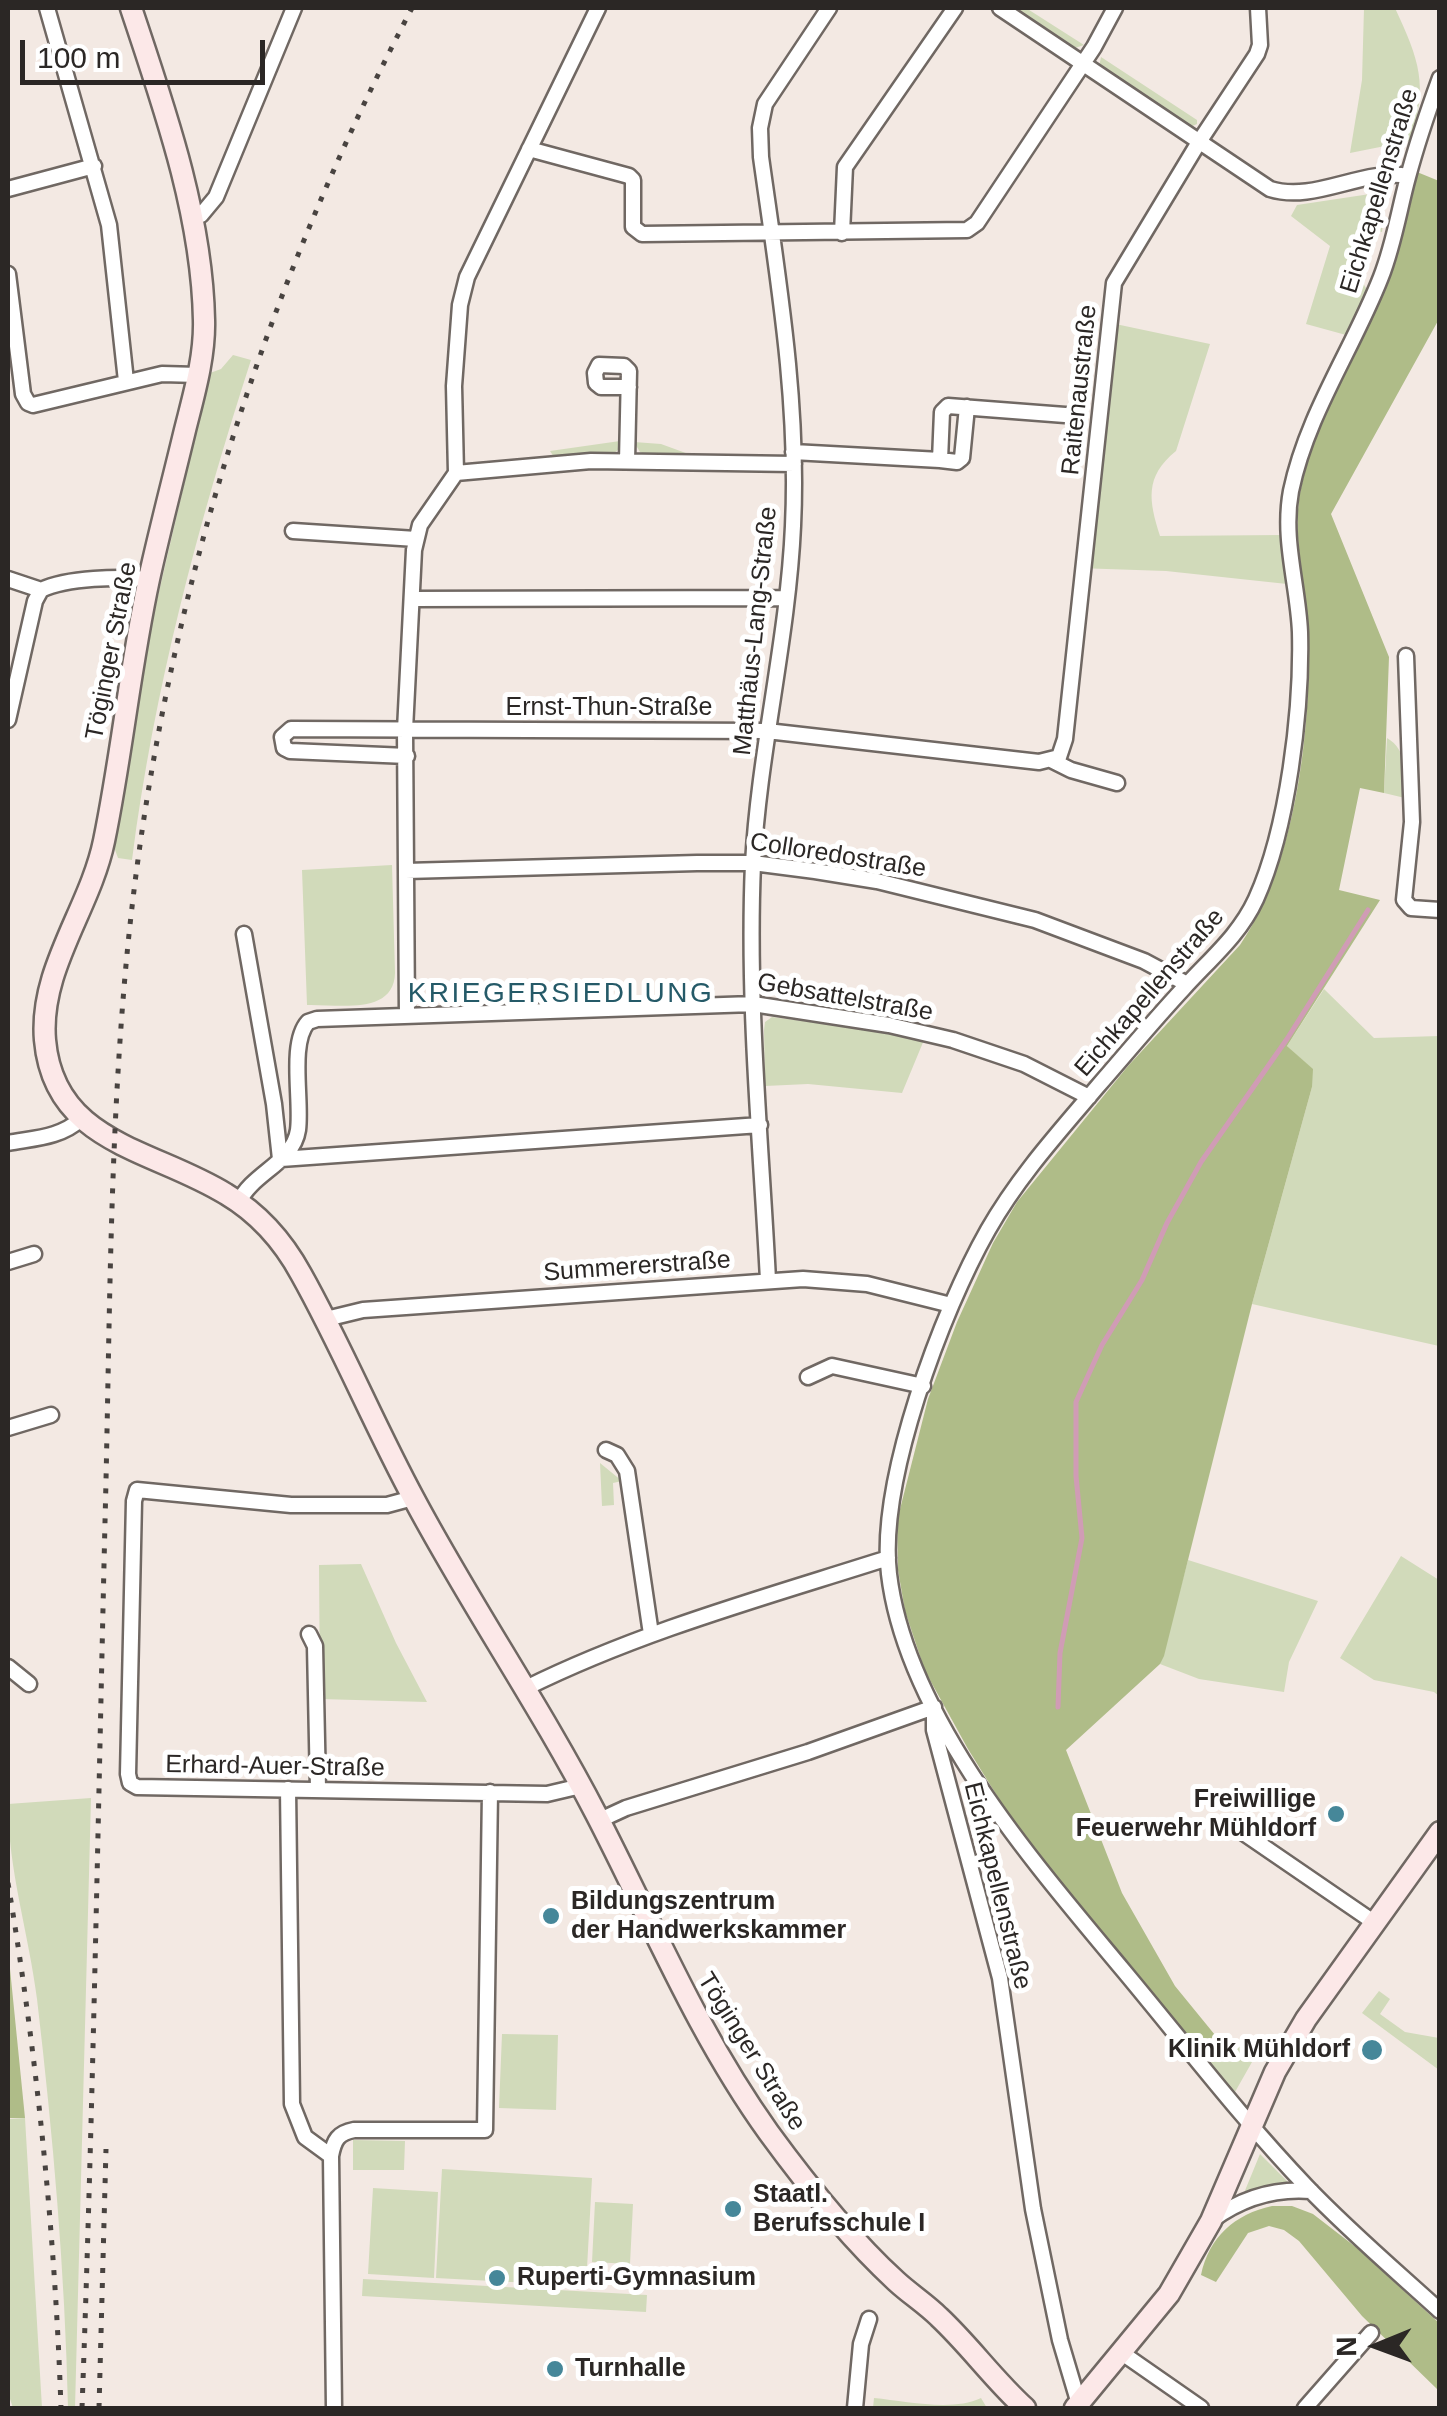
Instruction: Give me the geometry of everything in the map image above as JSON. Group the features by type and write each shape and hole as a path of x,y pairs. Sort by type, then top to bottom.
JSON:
{"street":[{"path":"47,8 94,166 114,256 126,381"},
{"name":"Töginger Straße","path":"132,8 176,152 191,220 204,316 198,376 149,579 104,840 93,882 57,963 46,1006 48,1058 55,1079 80,1119 106,1137 204,1181 239,1202 283,1246 326,1319 413,1498 600,1820 699,2023 765,2127 865,2250 898,2284 937,2315 992,2378 1025,2408"},
{"path":"191,220 216,197 294,8"},
{"path":"407,1016 405,730 416,539 434,502 456,473 454,386 464,286 598,8"},
{"name":"Matthäus-Lang-Straße","path":"768,1280 753,1004 754,864 793,528 793,458 786,336 760,157 762,113 829,8"},
{"path":"842,234 844,166 955,8"},
{"path":"1000,8 1270,190 1281,193 1382,174 1408,176"},
{"path":"530,148 629,176 633,180 633,226 642,234 967,230 977,223 1116,8"},
{"name":"Raitenaustraße","path":"1055,759 1065,740 1114,283 1199,142 1258,54 1258,8"},
{"name":"Eichkapellenstraße","path":"1077,2406 1033,2209 1000,1978 934,1730 934,1707 900,1624 888,1558 894,1490 951,1305 992,1224 1034,1162 1244,922 1258,893 1278,831 1298,703 1300,628 1288,532 1291,491 1323,399 1385,266 1408,176 1440,78"},
{"path":"8,189 94,166"},
{"path":"8,274 23,394 28,403 33,405 162,374 198,376"},
{"path":"627,461 629,387"},
{"path":"456,473 627,461 793,458 957,462 962,458 967,407"},
{"path":"940,460 943,408 1078,416"},
{"path":"293,531 416,539"},
{"path":"8,579 41,590 113,578 149,579"},
{"path":"8,720 41,590"},
{"path":"412,599 785,598"},
{"path":"1406,656 1412,822 1404,900 1410,908 1440,910"},
{"name":"Ernst-Thun-Straße","path":"407,756 290,751 282,742 285,732 291,729 767,731 893,748 1055,759 1070,770 1117,783"},
{"name":"Colloredostraße","path":"406,872 754,864 877,881 1034,920 1144,960 1186,984"},
{"path":"244,934 280,1159"},
{"name":"Gebsattelstraße","path":"280,1159 294,1144 298,1129 301,1029 317,1018 753,1004 889,1024 954,1040 1024,1064 1089,1097"},
{"path":"8,1143 50,1136 70,1129 80,1119"},
{"path":"239,1202 251,1182 280,1159 760,1125"},
{"path":"8,1262 34,1254"},
{"name":"Summererstraße","path":"326,1319 364,1310 768,1280 866,1284 951,1305"},
{"path":"808,1377 832,1366 923,1386"},
{"path":"8,1428 51,1416"},
{"path":"606,1450 617,1454 627,1471 651,1634"},
{"name":"Erhard-Auer-Straße","path":"413,1498 387,1506 291,1505 138,1490 134,1501 132,1562 130,1782 138,1787 546,1794 581,1786"},
{"path":"526,1688 580,1661 651,1634 888,1558"},
{"path":"309,1634 316,1646 318,1788"},
{"path":"8,1667 29,1684"},
{"path":"600,1820 626,1808 808,1752 934,1707 1024,1851 1193,2060 1310,2191 1440,2311"},
{"path":"288,1789 292,2104 305,2137 332,2156"},
{"path":"334,2408 335,2140 354,2130 485,2130 490,1792"},
{"path":"1232,1825 1375,1922"},
{"path":"1077,2406 1168,2294 1212,2221 1275,2072 1306,2019 1440,1832"},
{"path":"1212,2221 1235,2205 1262,2195 1310,2191"},
{"path":"855,2408 861,2344 869,2319"},
{"path":"1305,2408 1371,2332"},
{"path":"1122,2353 1201,2408"},
{"name":"Töginger Straße","path":"992,2378 1004,2408"}],"green space":[{"path":"1008,8 1026,8 1084,45 1072,49"},
{"path":"1364,8 1395,8 1419,73 1419,104 1410,141 1350,153 1362,80"},
{"path":"1101,57 1197,120 1197,124 1190,127 1099,67"},
{"path":"1417,172 1439,181 1439,319 1331,514 1389,657 1384,793 1360,788 1339,890 1380,900 1287,1046 1313,1069 1312,1087 1252,1304 1164,1656 1160,1664 1066,1750 1122,1893 1175,1986 1215,2035 1214,2054 1204,2061 1015,1825 968,1749 925,1671 905,1611 898,1570 897,1521 928,1399 993,1243 1017,1202 1128,1066 1240,945 1275,875 1296,793 1307,708 1308,629 1298,544 1300,493 1316,438 1387,282"},
{"path":"1378,195 1385,204 1382,232 1368,233 1362,249 1367,265 1354,267 1367,290 1346,335 1306,324 1330,246 1291,216 1297,205"},
{"path":"1106,322 1210,344 1176,451 1154,480 1153,512 1160,536 1282,535 1287,584 1166,571 1077,568"},
{"path":"233,355 251,360 213,483 165,670 132,860 118,858 114,847 151,626 210,373 221,369"},
{"path":"620,441 614,453 554,457 550,451"},
{"path":"634,442 661,444 694,456 647,455"},
{"path":"1387,738 1402,756 1405,798 1384,793"},
{"path":"392,865 392,987 375,1002 362,1005 307,1005 302,870"},
{"path":"1324,989 1374,1038 1439,1036 1439,1346 1252,1304 1312,1087 1312,1069 1287,1046"},
{"path":"772,1017 924,1040 902,1093 808,1084 765,1086 764,1030 765,1022"},
{"path":"600,1463 622,1481 613,1483 614,1505 602,1506"},
{"path":"1401,1556 1439,1580 1439,1696 1374,1680 1340,1658"},
{"path":"1188,1560 1318,1601 1289,1662 1284,1692 1199,1679 1160,1664"},
{"path":"361,1564 427,1702 320,1699 319,1565"},
{"path":"91,1798 75,2408 68,2408 48,2101 33,1975 11,1853 8,1804"},
{"path":"8,1949 25,2118 8,2118"},
{"path":"1379,1991 1390,1999 1380,2014 1405,2032 1439,2038 1439,2070 1362,2013"},
{"path":"502,2034 558,2035 556,2110 499,2108"},
{"path":"1215,2035 1256,2055 1235,2092 1204,2061 1214,2054"},
{"path":"25,2118 42,2408 13,2408 8,2393 8,2119"},
{"path":"353,2140 405,2141 404,2170 353,2170"},
{"path":"1260,2154 1289,2183 1244,2193"},
{"path":"442,2169 592,2178 586,2286 436,2278"},
{"path":"373,2188 438,2192 434,2278 368,2274"},
{"path":"595,2202 633,2204 630,2264 592,2262"},
{"path":"1272,2206 1292,2206 1313,2214 1357,2248 1439,2323 1439,2402 1437,2389 1362,2316 1299,2241 1284,2230 1269,2226 1248,2233 1216,2282 1201,2275 1210,2249 1226,2229 1246,2215"},
{"path":"363,2279 647,2295 646,2312 362,2296"},
{"path":"874,2398 943,2405 981,2398 987,2408 873,2408"}],"waterway":[{"path":"1058,1707 1060,1653 1082,1538 1076,1476 1076,1402 1102,1345 1142,1280 1167,1223 1201,1162 1287,1039 1368,910"}],"railway":[{"path":"82,2408 114,1161 128,944 143,822 192,581 225,462 308,231 357,118 412,8"},
{"path":"8,1883 43,2145 61,2408"},
{"path":"99,2408 106,2149"}],"place":[{"name":"Freiwillige Feuerwehr Mühldorf","path":"1336,1814"},
{"name":"Bildungszentrum der Handwerkskammer","path":"551,1916"},
{"name":"Klinik Mühldorf","path":"1372,2050"},
{"name":"Staatl. Berufsschule I","path":"733,2209"},
{"name":"Ruperti-Gymnasium","path":"497,2278"},
{"name":"Turnhalle","path":"555,2369"}],"district":[{"name":"KRIEGERSIEDLUNG","path":"561,994"}]}
